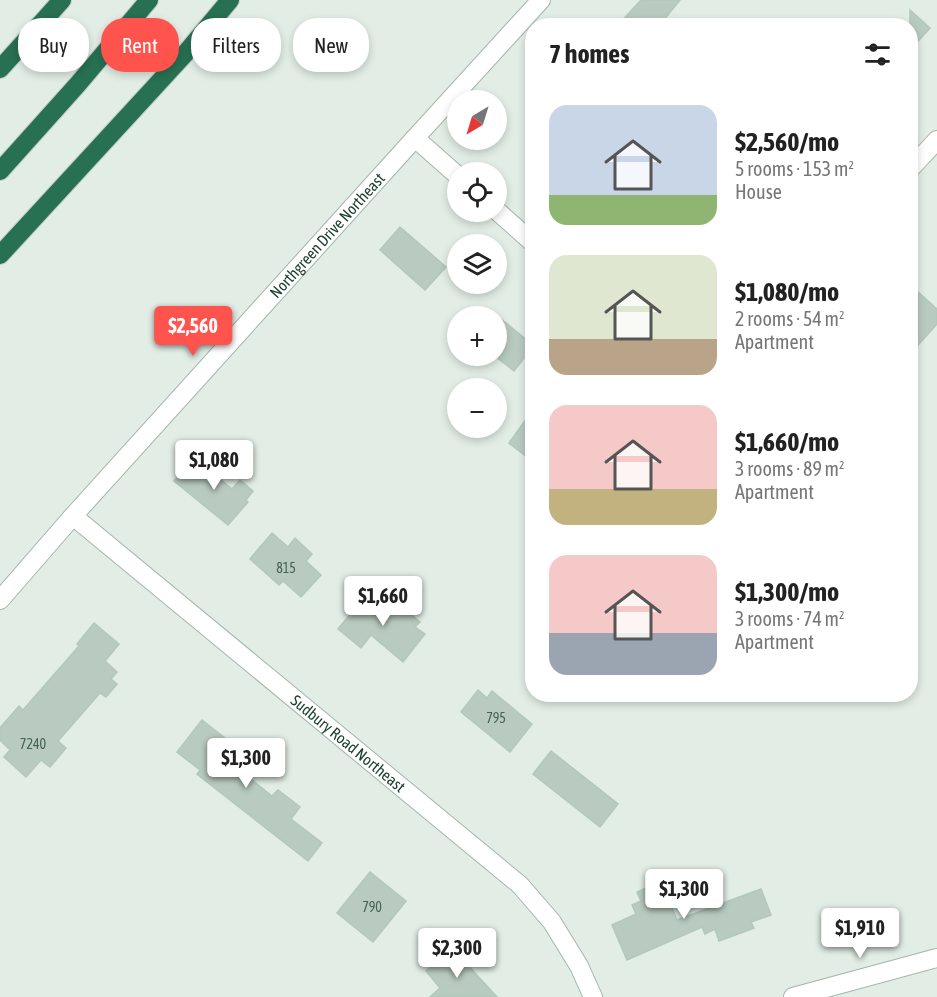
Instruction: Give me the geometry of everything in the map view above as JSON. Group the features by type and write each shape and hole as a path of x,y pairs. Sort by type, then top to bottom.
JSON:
{"highway":[{"path":"0,69 62,0"},
{"path":"0,171 149,0"},
{"path":"0,255 184,55 230,0"}],"street":[{"name":"Northgreen Drive Northeast","path":"0,600 73,516 541,0"},
{"path":"415,138 447,166"},
{"path":"918,160 937,140"},
{"path":"507,220 525,236"},
{"name":"Sudbury Road Northeast","path":"73,516 520,885 552,922 579,966 593,997"},
{"path":"793,997 937,958"}],"building":[{"path":"641,0 680,0 665,18 624,18"},
{"path":"910,10 930,28 918,41 918,18 910,18"},
{"path":"400,227 446,267 425,290 380,250"},
{"path":"918,292 937,309 937,324 918,345"},
{"path":"507,324 525,338 525,357 514,371 507,366"},
{"path":"525,421 525,456 509,443"},
{"path":"193,457 232,489 240,480 253,491 246,500 248,502 228,525 174,481"},
{"path":"272,533 288,547 295,538 312,554 306,561 321,575 301,597 283,581 279,585 250,559"},
{"path":"368,593 386,607 390,602 400,610 403,608 420,622 415,627 425,634 403,662 371,635 361,648 338,629"},
{"path":"94,623 119,644 105,661 117,672 111,679 117,684 106,697 100,693 58,741 66,748 50,767 41,760 26,777 4,757 10,750 0,740 0,728 19,706 23,710 79,646 77,644"},
{"path":"478,690 487,698 492,691 532,724 510,752 461,712"},
{"path":"202,720 230,742 224,749 247,767 243,773 272,796 278,790 300,807 291,819 322,843 308,861 197,774 200,770 177,752"},
{"path":"551,751 618,804 600,827 533,774"},
{"path":"370,872 406,901 373,942 337,913"},
{"path":"661,881 677,920 761,889 771,915 751,922 754,928 719,941 715,929 705,934 702,927 627,960 612,925 636,914 632,905 641,901 637,892"},
{"path":"454,950 497,997 430,997 440,988 426,971"}]}
